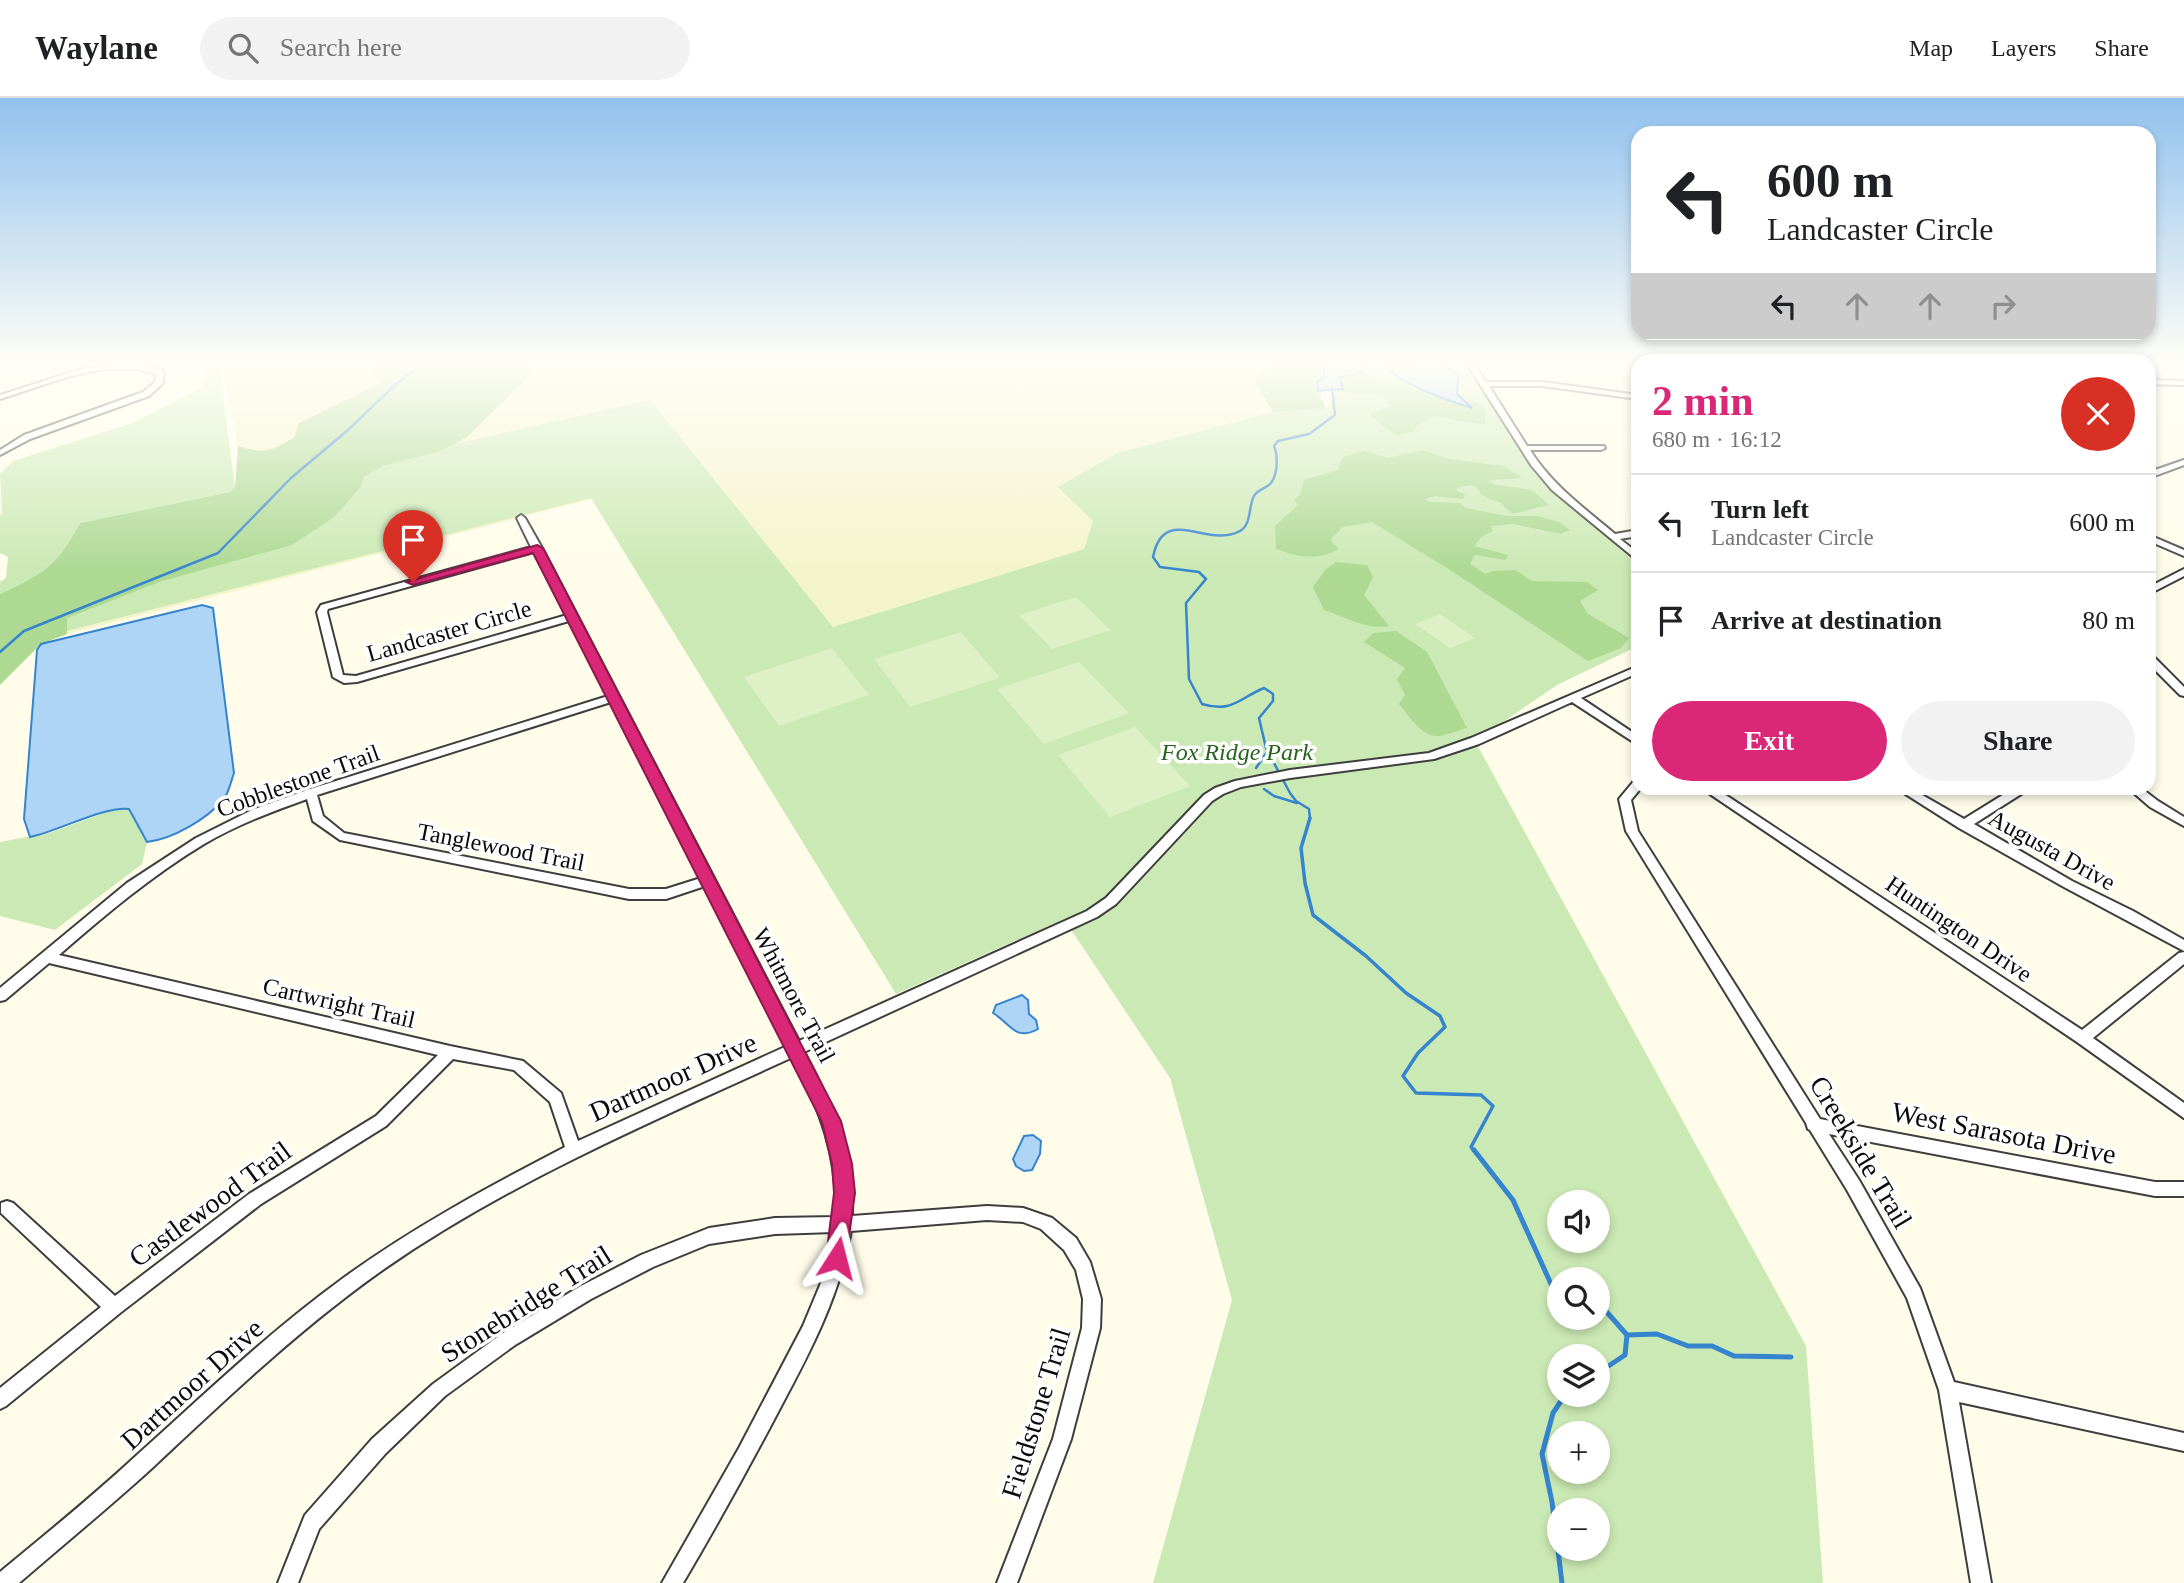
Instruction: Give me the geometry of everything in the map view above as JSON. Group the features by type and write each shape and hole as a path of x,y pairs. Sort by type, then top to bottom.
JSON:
{"street":[{"path":"0,453 37,433"},
{"path":"1515,433 1555,488 1631,552"},
{"path":"1524,448 1601,448"},
{"path":"2156,472 2184,462"},
{"name":"Whitmore Trail","path":"521,518 831,1121 843,1174 845,1193 837,1258 817,1322 734,1477 672,1583"},
{"path":"1614,537 1631,534"},
{"path":"2156,541 2184,553"},
{"name":"Landcaster Circle","path":"537,548 324,607 322,612 338,677 344,680 357,679 572,617"},
{"path":"2156,587 2184,572"},
{"path":"2156,664 2179,682 2184,693"},
{"path":"1430,756 1475,741 1631,672"},
{"path":"1572,697 1631,736"},
{"name":"Cobblestone Trail","path":"0,996 132,886 200,841 256,813 311,793 613,698"},
{"name":"Dartmoor Drive","path":"4,1583 143,1462 221,1388 320,1306 416,1239 491,1192 574,1150 1092,914 1121,892 1208,798 1219,790 1290,774 1430,756"},
{"name":"Creekside Trail","path":"1631,792 1625,799 1632,831 1853,1185 1914,1294 1948,1390 1981,1583"},
{"name":"Tanglewood Trail","path":"311,793 317,818 340,836 629,894 666,894 707,881"},
{"name":"Huntington Drive","path":"1718,795 2082,1038 2184,1111"},
{"name":"Augusta Drive","path":"1914,795 2068,884 2184,946"},
{"path":"1963,825 2011,795"},
{"path":"2143,795 2184,822"},
{"name":"Cartwright Trail","path":"47,957 450,1052 518,1065 556,1098 574,1150"},
{"path":"2082,1038 2184,957"},
{"name":"Castlewood Trail","path":"0,1400 114,1307 255,1199 381,1121 450,1052"},
{"name":"West Sarasota Drive","path":"1814,1124 2155,1189 2184,1189"},
{"path":"8,1208 114,1307"},
{"name":"Fieldstone Trail","path":"842,1224 987,1213 1023,1215 1046,1223 1070,1244 1084,1268 1092,1299 1091,1328 1062,1439 1007,1583"},
{"name":"Stonebridge Trail","path":"288,1583 312,1522 379,1446 439,1390 509,1339 585,1293 635,1267 709,1236 775,1226 842,1224"},
{"path":"1948,1390 2184,1442"}],"green space":[{"path":"100,433 228,433 235,488 230,492 80,523 64,549 48,567 0,594 0,582 6,578 8,557 0,553 0,474 13,461"},
{"path":"236,433 299,433 274,449 261,453 238,446"},
{"path":"295,433 471,433 441,451 382,466 364,477 360,488 334,517 292,545 162,581 67,618 67,634 41,644 0,685 0,594 48,567 72,538 80,523 230,492 235,487 238,446 262,451 273,449 294,437"},
{"path":"471,433 1192,433 1117,453 1059,487 1093,521 1084,549 833,627 705,470 67,634 66,618 360,488"},
{"name":"Fox Ridge Park","path":"502,433 677,433 833,627 1084,549 1093,521 1058,487 1117,453 1192,433 1509,433 1537,476 1631,559 1631,649 1557,685 1475,741 1806,1346 1823,1583 1153,1583 1232,1300 1170,1078 1064,919 896,994 591,498 0,648 80,596 82,528"},
{"path":"1423,450 1449,459 1503,466 1522,478 1490,480 1492,484 1532,490 1549,505 1511,513 1501,503 1480,493 1477,487 1469,485 1457,488 1457,491 1465,494 1463,499 1435,496 1425,499 1429,502 1460,503 1466,508 1507,516 1538,516 1559,522 1570,530 1561,534 1513,524 1490,526 1493,531 1481,537 1474,546 1508,555 1505,560 1475,555 1470,564 1485,574 1515,570 1532,581 1587,582 1598,590 1580,601 1588,614 1629,638 1621,648 1588,661 1372,522 1343,527 1330,540 1339,549 1331,553 1300,556 1276,549 1275,526 1298,505 1294,500 1300,495 1304,480 1338,470 1343,457 1364,451 1388,458"},
{"path":"1336,562 1367,565 1373,577 1364,595 1389,626 1364,625 1324,610 1313,587 1326,569"},
{"path":"1076,597 1111,630 1052,649 1019,615"},
{"path":"1440,614 1475,638 1450,648 1415,624"},
{"path":"1396,631 1427,652 1467,728 1443,735 1427,734 1399,704 1405,695 1397,679 1405,668 1364,642 1373,633"},
{"path":"961,632 1000,678 910,707 874,659"},
{"path":"832,648 869,695 779,726 744,677"},
{"path":"1079,662 1129,713 1044,744 997,689"},
{"path":"1135,727 1190,786 1110,817 1058,755"},
{"path":"118,808 129,809 147,842 142,864 55,930 0,916 0,842 52,832"}],"water":[{"path":"202,605 213,608 234,773 224,799 189,827 168,837 147,842 129,809 107,811 30,837 24,819 37,650 41,644"},
{"path":"1022,995 1028,1000 1029,1014 1036,1020 1038,1029 1024,1033 1013,1030 993,1013 996,1005"},
{"path":"1033,1135 1041,1141 1040,1154 1032,1170 1024,1171 1016,1166 1013,1159 1024,1136"}],"waterway":[{"path":"0,652 24,631 218,553 291,478 344,433"},
{"path":"1310,433 1278,441 1274,446 1277,459 1275,475 1267,487 1254,496 1244,528 1227,535 1188,530 1167,533 1159,541 1153,557 1160,567 1199,572 1206,579 1186,603 1189,679 1202,704 1212,706 1228,706 1264,688 1273,694 1273,701 1259,718 1266,748 1290,793 1296,801 1309,809 1310,818"},
{"path":"1256,768 1267,752"},
{"path":"1264,789 1274,796 1297,803"},
{"path":"1310,818 1301,848 1305,883 1313,915 1366,956 1406,993 1440,1016 1445,1027 1418,1053 1403,1076 1416,1093 1481,1095 1493,1106 1471,1147 1475,1152"},
{"path":"1474,1150 1513,1200 1547,1275"},
{"path":"1610,1316 1627,1335"},
{"path":"1627,1335 1657,1334 1688,1346 1712,1346 1734,1356 1791,1357"},
{"path":"1610,1365 1625,1355 1627,1335"},
{"path":"1557,1407 1542,1454 1552,1502 1562,1583"}],"route":[{"path":"413,582 537,548 831,1121 842,1164 845,1193 837,1258"}]}
